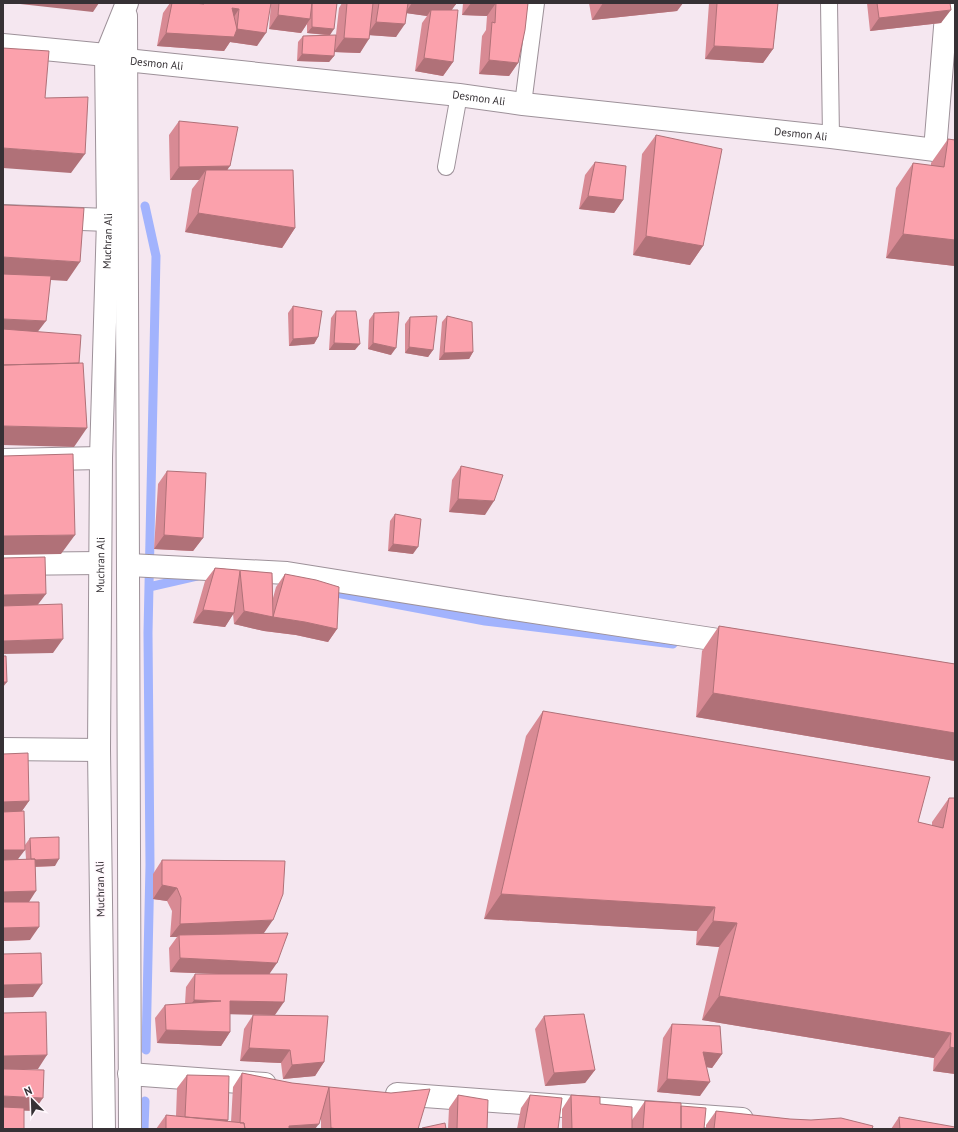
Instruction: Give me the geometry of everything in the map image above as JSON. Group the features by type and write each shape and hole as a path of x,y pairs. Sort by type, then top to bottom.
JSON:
{"street":[{"path":"945,152 947,3"},
{"name":"Muchran Ali","path":"104,1129 99,750 101,458 108,220 116,58 127,4"},
{"name":"Desmon Ali","path":"3,45 459,95 523,104 832,137 945,152"},
{"name":"Muchran Ali","path":"116,58 143,565 130,1074 130,1129"},
{"path":"3,216 108,220"},
{"path":"3,460 101,458"},
{"path":"3,564 100,563"},
{"path":"143,565 287,572 759,647"},
{"path":"3,750 99,750"},
{"path":"130,1074 284,1086"},
{"path":"379,1093 763,1120"}],"lane":[{"path":"523,104 536,3"},
{"path":"829,3 832,137"},
{"path":"446,167 459,95"}],"building":[{"path":"172,3 271,3 266,33 237,29 234,37 166,33","holes":["232,8 239,9 237,29"]},
{"path":"279,3 312,3 310,19 278,15"},
{"path":"312,3 337,3 334,29 312,27"},
{"path":"347,3 373,3 369,39 344,38"},
{"path":"379,3 408,3 405,24 376,22"},
{"path":"496,3 528,3 525,30 518,63 489,60 492,22 495,23"},
{"path":"717,3 778,3 773,49 714,46"},
{"path":"877,3 950,3 951,10 879,18"},
{"path":"431,10 458,10 453,62 424,58"},
{"path":"336,35 334,56 302,54 303,36"},
{"path":"3,48 49,51 45,98 88,97 85,154 3,148"},
{"path":"179,121 238,127 230,166 179,167"},
{"path":"656,135 722,149 703,246 646,236"},
{"path":"948,139 955,140 955,240 903,234 913,163 944,167"},
{"path":"595,162 626,166 623,200 588,196"},
{"path":"206,170 293,170 295,228 198,213"},
{"path":"3,205 84,208 80,262 3,257"},
{"path":"3,274 51,276 46,321 3,319"},
{"path":"293,306 322,311 318,337 293,339"},
{"path":"336,311 356,311 360,344 334,343"},
{"path":"399,312 396,348 373,343 374,313"},
{"path":"437,316 433,350 409,347 410,317"},
{"path":"447,316 472,322 473,352 444,353"},
{"path":"3,329 81,335 79,363 3,365"},
{"path":"83,363 87,428 3,426 3,365"},
{"path":"73,454 75,535 3,536 3,456"},
{"path":"461,466 503,475 494,501 458,499"},
{"path":"167,471 206,473 203,538 164,535"},
{"path":"395,514 421,519 418,547 393,544"},
{"path":"45,557 46,594 3,595 3,558"},
{"path":"215,568 272,573 273,617 244,611 240,571 234,613 203,610"},
{"path":"285,574 316,580 339,587 337,629 273,617"},
{"path":"62,604 63,639 3,641 3,606"},
{"path":"719,626 955,664 955,733 713,693"},
{"path":"3,656 6,656 7,682 3,682"},
{"path":"543,711 930,777 918,822 943,828 949,798 955,798 955,1048 950,1047 951,1033 719,996 737,923 713,921 715,907 501,894"},
{"path":"28,753 29,801 3,802 3,754"},
{"path":"24,811 25,850 3,850 3,812"},
{"path":"59,837 59,859 31,859 30,838"},
{"path":"35,859 36,891 3,892 3,860"},
{"path":"162,860 285,861 283,894 273,920 180,924 181,898 177,888 162,885"},
{"path":"3,902 39,902 39,927 3,928"},
{"path":"288,933 277,963 180,958 179,935"},
{"path":"41,953 42,984 3,985 3,954"},
{"path":"195,974 287,974 284,1002 230,1001 230,1032 166,1030 165,1005 221,1001 194,1000"},
{"path":"46,1012 47,1055 3,1056 3,1013"},
{"path":"584,1014 595,1070 554,1073 544,1016"},
{"path":"253,1015 328,1016 324,1062 292,1065 290,1050 249,1048"},
{"path":"672,1024 720,1026 722,1054 703,1052 710,1082 667,1079"},
{"path":"3,1069 44,1070 43,1098 3,1096"},
{"path":"242,1073 292,1083 329,1087 319,1124 289,1126 289,1129 245,1129 244,1123 240,1123"},
{"path":"187,1075 229,1076 228,1120 185,1117"},
{"path":"329,1087 391,1093 430,1089 418,1129 338,1129 331,1128"},
{"path":"458,1095 488,1100 487,1129 457,1129"},
{"path":"530,1095 562,1098 558,1129 524,1129"},
{"path":"571,1095 600,1097 600,1104 632,1107 632,1129 572,1129"},
{"path":"645,1101 681,1103 681,1129 643,1129"},
{"path":"681,1106 706,1108 704,1129 681,1129"},
{"path":"3,1107 24,1108 24,1129 3,1129"},
{"path":"716,1111 790,1119 811,1120 841,1118 873,1126 872,1129 714,1129"},
{"path":"166,1115 244,1123 245,1129 166,1129"},
{"path":"899,1117 955,1127 955,1129 900,1129"},
{"path":"445,1123 446,1129 422,1129 422,1128"}],"waterway":[{"path":"145,206 156,256 148,633 150,865 146,1050"},
{"path":"149,587 197,576"},
{"path":"326,591 485,621 673,644"},
{"path":"144,1129 145,1101"}]}
